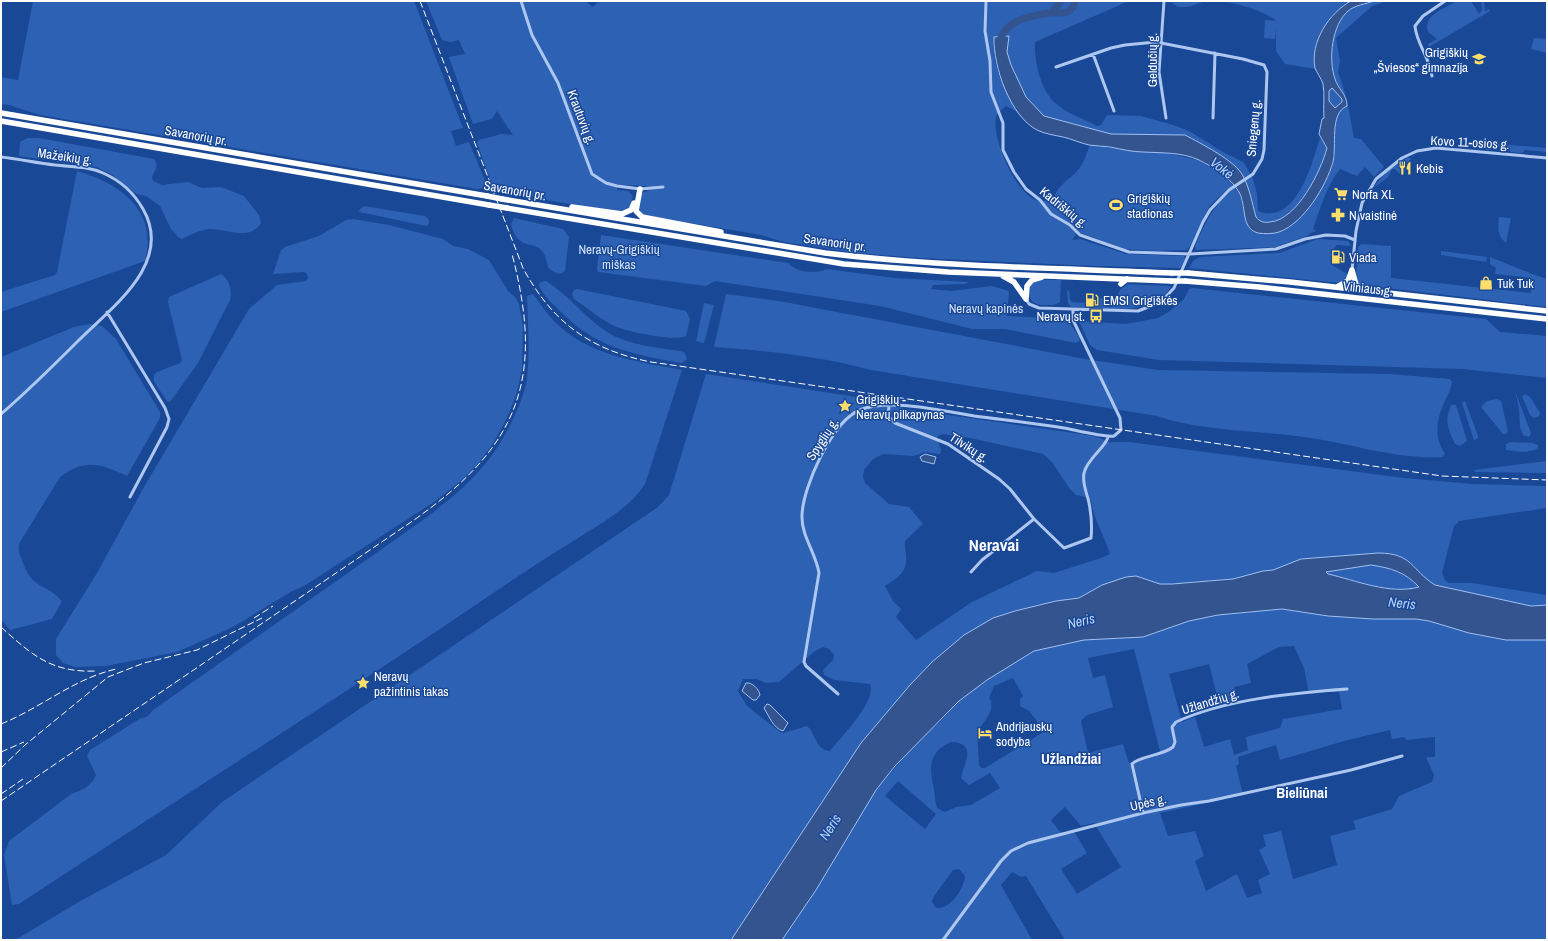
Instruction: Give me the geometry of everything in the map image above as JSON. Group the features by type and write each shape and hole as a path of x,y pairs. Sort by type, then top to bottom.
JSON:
{"highway":[{"name":"Savanorių pr.","path":"1,113 825,253 917,262 1172,273"},
{"name":"Savanorių pr.","path":"1,121 792,256 880,267 1051,276"},
{"path":"502,199 553,204 622,214 631,210 638,188"},
{"path":"638,188 636,211 642,217 825,253"},
{"path":"1336,287 1348,281 1352,270"},
{"path":"1352,270 1356,285 1374,291"},
{"name":"Vilniaus g.","path":"1172,273 1336,287 1547,311"},
{"path":"997,274 1010,278 1026,299"},
{"path":"1026,299 1026,289 1029,282 1051,276"},
{"name":"Vilniaus g.","path":"1051,276 1186,281 1247,286 1547,319"},
{"path":"1121,284 1127,279"}],"street":[{"name":"Krautuvių g.","path":"521,1 532,35 558,83 592,174 606,183 618,186 638,188 663,187"},
{"name":"Kadriškių g.","path":"986,1 984,31 990,61 991,92 1002,123 1003,150 1014,172 1026,189 1040,200 1051,214 1070,225 1080,235 1128,252 1190,254 1276,249 1305,239 1326,235 1345,236 1355,240"},
{"name":"Geldučių g.","path":"1164,1 1159,72 1166,118"},
{"path":"1432,76 1431,67 1417,36 1415,26 1423,16 1445,1"},
{"name":"Sniegenų g.","path":"1026,299 1029,304 1039,308 1073,310 1138,311 1155,306 1171,293 1207,216 1217,202 1229,190 1250,176 1259,166 1264,150 1266,72 1264,65 1160,42 1125,44 1056,67"},
{"path":"1213,118 1215,53"},
{"path":"1093,54 1114,110"},
{"name":"Kovo 11-osios g.","path":"1352,270 1359,213 1368,190 1383,172 1409,154 1425,149 1436,148 1547,158"},
{"name":"Mažeikių g.","path":"1,157 53,165 86,168 102,172 123,186 138,200 147,215 150,225 151,249 147,263 139,277 125,295 1,414"},
{"path":"1073,310 1073,320 1122,423 1121,430 1118,434 1108,437"},
{"path":"108,312 165,408 169,419 168,427 130,497"},
{"name":"Spyglių g.","path":"838,694 806,666 804,662 819,573 803,524 802,515 806,490 820,456 848,418 860,410 888,406 921,408 1062,428 1108,437"},
{"name":"Tilvikų g.","path":"888,406 888,416 895,423 948,444 1004,482 1034,519 1062,548 1067,548 1090,540 1089,503 1084,489 1084,473 1090,460 1105,443 1108,437"},
{"path":"970,572 982,560 1034,519"},
{"name":"Užlandžių g.","path":"1143,813 1132,764 1137,760 1173,747 1175,740 1172,727 1176,722 1239,702 1265,697 1348,689"},
{"name":"Upės g.","path":"943,940 992,871 1011,852 1041,840 1143,813 1181,805 1209,802 1351,770 1402,756"}],"green space":[{"path":"33,1 414,1 463,128 451,131 456,146 469,142 488,188 477,189 40,115 9,105 1,104 1,77 18,80"},
{"path":"426,1 585,1 593,7 598,2 597,1 1129,1 1035,42 1037,68 1043,86 1053,101 1068,112 1097,126 1101,125 1107,115 1141,116 1189,131 1244,163 1253,179 1257,194 1258,211 1271,213 1283,210 1292,201 1300,190 1307,176 1320,138 1327,148 1318,172 1303,198 1293,209 1283,217 1271,222 1259,221 1256,217 1243,175 1213,151 1185,135 1111,134 1044,116 1026,97 1011,65 1007,52 1008,40 994,40 995,62 999,73 1008,93 1025,121 1014,110 1006,106 996,117 998,138 1002,152 1015,179 1031,198 1042,201 1054,197 1059,188 1081,166 1090,145 1142,152 1162,152 1198,160 1220,173 1240,194 1243,207 1269,234 1306,204 1322,188 1333,164 1336,123 1341,110 1347,106 1347,100 1354,138 1361,139 1384,167 1374,177 1365,167 1357,176 1340,169 1331,182 1324,198 1313,229 1316,231 1276,247 1196,250 1195,246 1205,224 1213,210 1229,192 1227,189 1209,207 1192,245 1186,250 1158,251 1125,249 1078,232 1072,240 1080,239 1126,254 1184,256 1185,259 1181,268 1096,266 919,258 856,253 784,242 761,235 643,215 638,207 642,193 649,190 649,187 645,186 617,185 617,190 628,191 633,196 630,209 622,213 494,191 477,143 479,140 502,134 513,135 497,111 492,119 473,124 449,57 465,54 459,40 450,42 442,40"},
{"path":"1170,1 1207,1 1188,7 1183,7 1174,5"},
{"path":"1221,1 1351,1 1343,5 1315,60 1316,69 1285,64 1276,51 1276,27 1275,39 1264,38 1265,20 1277,21 1250,8"},
{"path":"1374,1 1387,1 1372,6 1336,38 1340,61 1338,72 1346,96 1336,83 1333,73 1332,54 1335,34 1338,25 1348,11 1357,6"},
{"path":"1457,1 1471,1 1479,14 1482,10 1481,1 1484,1 1485,11 1489,9 1490,11 1429,47 1428,44 1437,39 1428,32 1428,21 1441,9"},
{"path":"1534,38 1547,39 1547,53 1531,49"},
{"path":"1330,89 1333,89 1342,99 1342,102 1335,108 1329,101"},
{"path":"28,138 39,138 154,159 157,166 152,177 153,181 162,185 188,182 202,188 221,187 244,196 259,215 261,223 256,229 250,232 237,233 209,229 182,239 178,237 171,229 160,206 146,196 136,194 111,174 96,167 19,156 20,142"},
{"path":"1486,144 1547,148 1547,152 1525,150 1522,153 1511,152 1508,149 1493,146 1491,150 1486,150"},
{"path":"1407,158 1411,158 1405,172 1400,174 1395,169 1392,169 1388,177 1372,189 1388,170"},
{"path":"77,171 108,183 132,202 141,214 146,227 148,243 145,261 1,312 1,292 55,275 57,272"},
{"path":"364,206 425,216 429,220 429,223 427,226 359,212"},
{"path":"1499,217 1511,218 1506,243 1501,238 1498,228"},
{"path":"514,218 563,229 569,237 565,271 560,274 551,270 539,248 521,242 517,238 511,224"},
{"path":"353,219 389,225 443,239 453,246 468,249 489,260 508,291 515,297 519,304 523,326 522,369 516,396 506,420 494,442 478,464 463,479 434,502 304,586 292,591 233,627 177,652 106,666 75,667 63,663 56,655 56,639 97,573 144,487 249,309 277,285 306,281 308,278 307,274 304,272 273,274 281,250 285,247 319,236 346,220"},
{"name":"Neravų-Grigiškių miškas","path":"601,235 788,263 797,269 807,272 817,272 827,269 894,278 969,282 965,284 933,285 931,289 951,291 992,286 1009,291 1007,316 1067,319 1080,338 1076,343 1005,329 972,329 880,306 715,281 706,286 598,272 597,269"},
{"path":"1318,239 1348,241 1351,246 1337,245 1332,251 1332,265 1347,274 1347,278 1341,283 1189,268 1193,261 1200,257 1279,253"},
{"path":"1361,244 1391,246 1391,278 1531,293 1532,278 1495,274 1496,268 1490,264 1490,257 1547,279 1547,307 1358,284 1356,279 1358,247"},
{"path":"1441,251 1487,257 1486,262 1441,255"},
{"path":"221,274 230,286 230,300 198,363 170,402 167,401 154,382 154,375 157,372 180,363 182,360 168,302 169,297"},
{"path":"1038,280 1061,280 1060,302 1051,305 1040,305 1031,300 1029,285"},
{"path":"546,281 562,293 591,320 616,337 634,343 684,352 687,359 682,363 646,356 613,347 598,340 570,321 546,297 539,285 540,282"},
{"path":"1128,284 1171,286 1163,296 1153,303 1140,307 1126,309 1097,309 1071,307 1068,303 1067,291 1069,290 1070,299 1072,302 1099,304 1100,298 1111,299 1117,297 1120,290"},
{"path":"1192,288 1486,319 1500,332 1547,336 1547,378 1463,369 1159,360 1097,350 1090,345 1079,321 1126,324 1158,318 1170,311 1184,299 1189,289"},
{"path":"577,289 686,311 690,319 686,336 671,338 660,337 616,327 574,299 572,294 574,290"},
{"path":"533,294 554,321 567,333 597,350 630,360 682,370 645,484 638,493 622,509 604,522 533,566 387,664 19,904 12,905 4,855 9,841 71,794 83,789 92,782 96,775 87,756 90,750 141,718 148,716 153,710 423,520 464,487 475,476 496,450 505,435 522,399 527,379 527,296"},
{"path":"726,294 779,301 1085,359 1158,370 1389,374 1450,379 1452,382 1450,390 1439,416 1437,429 1441,448 1445,454 1443,457 1406,456 1314,438 1191,425 1157,416 871,370 832,361 774,352 714,347"},
{"path":"704,303 714,305 704,343 696,341"},
{"path":"90,324 102,326 116,339 160,412 160,418 127,476 109,468 86,465 69,471 60,477 20,542 19,553 31,578 51,591 62,601 52,619 10,630 1,619 1,357 74,327"},
{"path":"706,374 883,401 906,409 1094,436 1110,442 1129,442 1404,478 1473,484 1547,486 1547,508 1459,521 1454,526 1442,573 1445,580 1449,583 1472,583 1547,595 1547,605 1531,606 1435,585 1427,580 1409,561 1397,555 1382,553 1301,559 1273,570 1263,571 1233,579 1160,584 1136,576 1126,577 1102,585 1079,598 1056,601 993,618 964,635 932,662 910,685 861,743 731,940 15,940 82,900 166,855 222,802 658,507 669,495","holes":["942,434 970,438 1043,454 1051,461 1070,489 1076,495 1086,497 1091,501 1094,515 1110,554 1054,573 1037,571 972,602 916,640 896,617 901,609 893,601 885,586 897,578 903,571 906,562 905,541 923,524 909,507 889,504 865,483 863,477 864,470 873,459 883,454 913,456 925,452 940,454 941,450 937,437","823,647 829,649 834,655 833,660 823,670 824,675 834,680 870,684 871,691 868,700 857,719 830,751 821,748 807,726 783,733 780,732 747,706 738,691 743,679 756,679 766,683 779,682 815,651"]},
{"path":"1515,391 1531,433 1529,437 1523,435 1520,427 1519,408"},
{"path":"1525,394 1530,397 1540,413 1539,416 1534,418 1530,415 1522,396"},
{"path":"1497,399 1501,401 1508,431 1506,434 1503,434 1481,407 1487,401"},
{"path":"1465,401 1478,436 1477,439 1474,440 1462,403"},
{"path":"1451,405 1456,405 1467,441 1460,446 1455,444 1450,434 1447,421"},
{"path":"1510,442 1533,443 1538,445 1538,448 1527,452 1506,450 1506,444"},
{"path":"1547,461 1547,473 1475,472 1474,470"},
{"path":"1371,565 1397,572 1408,578 1419,587 1409,589 1386,588 1328,574 1326,572"},
{"path":"1282,609 1328,616 1373,619 1416,619 1429,620 1469,633 1506,640 1547,640 1547,940 1065,940 1026,876 1021,877 1012,872 1001,885 1032,940 782,940 816,890 876,790 918,741 940,722 959,701 987,680 1025,655 1043,648 1084,640 1143,637 1189,621 1218,615","holes":["1294,646 1304,668 1309,694 1339,691 1342,709 1283,719 1280,728 1246,737 1248,750 1234,755 1230,739 1204,747 1195,717 1182,722 1169,674 1209,664 1220,707 1237,702 1234,687 1251,683 1247,664 1279,647","1134,649 1161,755 1129,763 1123,744 1088,753 1081,721 1087,715 1113,707 1105,675 1093,678 1088,658","1013,678 1023,696 1020,699 1020,706 1029,711 1045,731 985,768 981,768 979,765 978,736 979,731 990,711 991,701 989,698 994,686","1390,730 1392,739 1405,737 1406,740 1435,737 1435,757 1426,757 1434,775 1432,782 1399,796 1392,809 1353,821 1356,829 1330,836 1337,865 1293,879 1281,831 1263,835 1266,846 1259,850 1270,874 1258,880 1262,893 1247,898 1237,874 1206,891 1195,861 1204,856 1195,831 1168,836 1160,813 1243,795 1236,766 1239,764 1238,757 1276,745 1280,760 1344,741","951,742 959,743 967,750 961,778 969,785 990,773 1000,788 971,805 956,807 945,812 937,808 931,768 934,756 943,746","898,781 936,814 925,829 885,796","1065,807 1081,826 1094,823 1121,867 1077,894 1061,869 1087,853 1075,833 1060,832 1051,820","959,869 965,876 959,892 946,906 936,908 932,901 953,870"]}],"water":[{"path":"1351,1 1374,1 1357,6 1348,11 1338,25 1335,33 1332,52 1333,71 1336,83 1346,98 1347,106 1341,110 1336,123 1334,156 1330,172 1313,203 1297,221 1279,232 1266,234 1258,233 1252,230 1246,222 1241,198 1236,187 1221,173 1199,160 1179,154 1135,152 1089,145 1037,130 1027,123 1011,102 1000,75 994,49 994,37 1009,36 1007,52 1011,65 1026,97 1044,116 1111,134 1185,135 1217,153 1239,170 1251,196 1256,217 1261,221 1268,222 1280,219 1298,204 1313,181 1324,158 1327,148 1319,134 1322,119 1324,118 1324,88 1315,68 1315,48 1323,29 1335,13","holes":["1332,88 1342,99 1342,102 1335,108 1329,101 1329,91"]},
{"path":"925,454 936,457 934,464 922,461 920,457"},
{"name":"Neris","path":"1378,553 1390,554 1405,559 1411,563 1435,585 1531,606 1547,605 1547,640 1506,640 1469,633 1429,621 1416,619 1373,619 1328,616 1282,609 1218,615 1189,621 1143,637 1084,640 1034,651 987,680 959,701 895,766 876,790 816,890 782,940 731,940 861,743 910,685 932,662 964,635 993,618 1056,601 1079,598 1102,585 1126,577 1136,576 1160,584 1233,579 1263,571 1273,570 1301,559","holes":["1371,565 1403,574 1419,587 1408,589 1385,588 1361,583 1328,574 1326,572"]},
{"path":"746,683 755,686 758,690 760,695 756,700 753,700 742,691"},
{"path":"767,704 770,705 788,723 783,731 774,725 764,708"}],"waterway":[{"name":"Vokė","path":"1051,13 1061,1"},
{"name":"Vokė","path":"999,46 1005,31 1017,21 1041,14 1068,12 1073,7 1075,1"}],"railway":[{"path":"420,1 523,268 534,287 560,318 575,331 609,350 629,357 651,362 1442,476 1547,480"},
{"path":"1,801 414,520 450,492 478,465 500,436 515,406 523,374 525,338 522,298 512,254"},
{"path":"254,618 273,606"},
{"path":"1,768 25,745 108,677 144,663 197,650 262,618"},
{"path":"1,627 23,646 44,661 55,666 68,669 97,671"},
{"path":"1,724 71,687 100,674 116,669"},
{"path":"1,752 24,742"},
{"path":"1,794 23,779"}],"place":[{"name":"Grigiškių „Šviesos“ gimnazija","path":"1479,59"},
{"name":"Kebis","path":"1405,168"},
{"name":"Norfa XL","path":"1341,194"},
{"name":"Grigiškių stadionas","path":"1116,205"},
{"name":"N vaistinė","path":"1338,215"},
{"name":"Viada","path":"1338,257"},
{"name":"Tuk Tuk","path":"1486,283"},
{"name":"EMSI Grigiškės","path":"1092,300"},
{"name":"Neravų st.","path":"1096,316"},
{"name":"Grigiškių - Neravų pilkapynas","path":"845,406"},
{"name":"Neravų pažintinis takas","path":"363,683"},
{"name":"Andrijauskų sodyba","path":"985,733"}],"district":[{"name":"Neravai","path":"994,545"},
{"name":"Užlandžiai","path":"1071,759"},
{"name":"Bieliūnai","path":"1302,793"}],"park label":[{"name":"Neravų kapinės","path":"986,308"}]}
